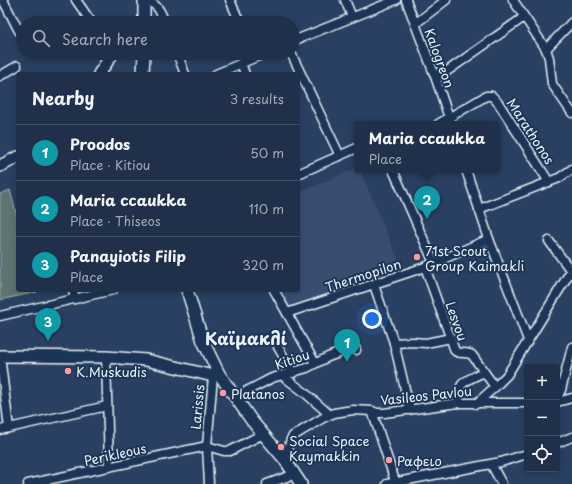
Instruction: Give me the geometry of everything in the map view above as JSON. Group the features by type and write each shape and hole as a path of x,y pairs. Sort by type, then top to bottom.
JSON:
{"street":[{"path":"3,0 16,25"},
{"path":"76,0 87,16"},
{"path":"230,0 237,16"},
{"path":"345,0 352,17"},
{"path":"300,38 396,0"},
{"name":"Kalogreon","path":"406,0 450,121"},
{"path":"415,24 446,0"},
{"path":"513,0 546,49 549,58 552,84 572,112"},
{"path":"144,16 144,1 150,2 156,6 162,16"},
{"path":"436,79 524,16"},
{"path":"546,49 572,22"},
{"path":"100,72 108,60"},
{"path":"143,72 144,60"},
{"path":"180,60 184,72"},
{"path":"221,72 246,60"},
{"path":"294,60 340,156"},
{"path":"241,63 244,72"},
{"path":"0,76 17,66"},
{"name":"Marathonos","path":"450,121 486,96 492,96 499,104 549,182"},
{"path":"300,173 354,149"},
{"path":"0,166 16,158"},
{"path":"479,209 559,178 572,170"},
{"path":"394,173 434,263"},
{"path":"467,173 489,239 528,340"},
{"name":"Thermopilon","path":"287,313 425,267 489,239"},
{"path":"549,241 571,270"},
{"name":"Lesvou","path":"425,267 450,338 457,352 469,352 495,387"},
{"name":"Vasileos Pavlou","path":"285,460 293,436 330,415 353,410 372,411 384,414 458,403 476,404 507,375 571,270"},
{"path":"374,285 394,343 410,410"},
{"path":"73,292 75,299"},
{"path":"0,316 105,292"},
{"path":"188,292 203,342 216,375 301,481"},
{"path":"275,292 315,363"},
{"path":"394,343 426,343 450,338"},
{"path":"278,347 293,373"},
{"name":"Kitiou","path":"235,397 272,378 293,373 355,347 356,350"},
{"path":"560,390 572,347"},
{"path":"10,428 0,356 106,357 146,360 216,375"},
{"path":"106,357 109,467"},
{"path":"458,403 457,392 461,385 484,372"},
{"name":"Larissis","path":"210,484 207,446 216,375"},
{"path":"283,376 330,415"},
{"path":"560,401 572,398"},
{"path":"476,404 524,403"},
{"path":"0,430 107,406"},
{"path":"372,411 392,483 491,464 524,455"},
{"path":"207,446 224,451 230,451 263,434"},
{"path":"560,442 572,437"},
{"name":"Perikleous","path":"28,484 207,446"},
{"path":"491,464 502,484"},
{"path":"267,484 301,481"}],"shaded area":[{"path":"354,169 354,173 361,173 403,271 288,308 280,292 300,292 300,192"}],"green space":[{"path":"10,190 16,212 16,292 37,292 0,300 0,194"}],"place":[{"name":"Maria ccaukka","path":"427,219"},
{"name":"71st Scout Group Kaimakli","path":"417,257"},
{"name":"Panayiotis Filip","path":"48,341"},
{"name":"Proodos","path":"347,362"},
{"name":"K.Muskudis","path":"68,371"},
{"name":"Platanos","path":"223,393"},
{"name":"Social Space Kaymakkin","path":"281,447"},
{"name":"Ραφειο","path":"389,460"}],"district":[{"name":"Καϊμακλί","path":"246,338"}]}
